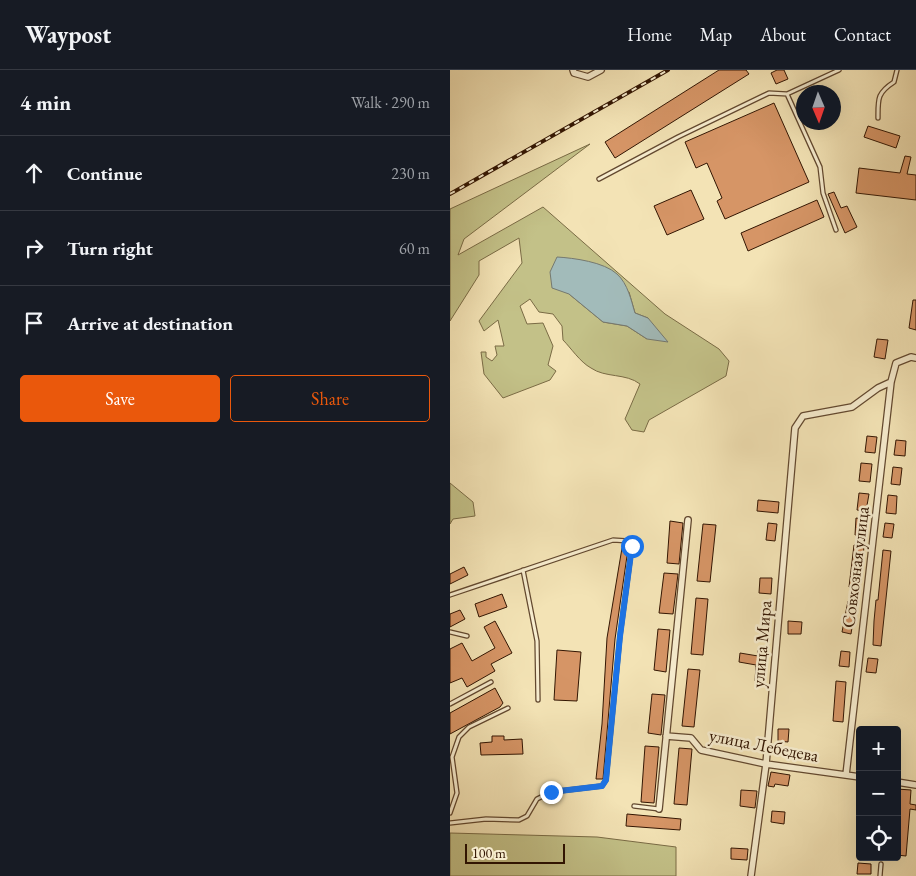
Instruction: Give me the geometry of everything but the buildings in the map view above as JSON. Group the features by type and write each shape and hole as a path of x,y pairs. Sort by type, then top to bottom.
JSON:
{"street":[{"path":"573,70 574,73 588,77 601,70"},
{"name":"Совхозная улица","path":"846,775 891,382 896,364 911,357 916,358"},
{"name":"улица Мира","path":"751,876 766,764 795,428 803,416 852,407 878,388 891,382"},
{"path":"659,809 688,520"},
{"name":"улица Лебедева","path":"666,736 691,738 701,750 766,764 856,776"},
{"path":"901,783 916,785"}],"lane":[{"path":"599,179 678,136 770,93 787,94 839,70"},
{"path":"878,118 878,98 884,88 894,82 897,70"},
{"path":"787,94 820,167 823,193 836,230"},
{"path":"450,594 613,540 629,541 632,546 620,636 606,780 602,786 551,792 541,796 527,816 519,820 486,819 450,823"},
{"path":"523,570 537,641 538,700"},
{"path":"450,632 467,636"},
{"path":"450,704 492,682"},
{"path":"450,813 457,793 452,779 452,757 459,737 469,727 508,708"},
{"path":"634,806 659,809"},
{"path":"880,876 881,864"}],"shaded area":[{"path":"590,144 464,239 458,255 543,207 665,314 719,349 729,361 726,376 649,420 644,432 632,430 625,419 640,384 628,378 597,371 579,359 563,340 562,326 553,314 539,312 530,299 520,306 527,324 543,323 553,346 548,365 556,371 550,380 503,398 484,374 481,352 486,352 486,357 492,361 497,355 495,346 504,346 498,320 484,331 479,321 522,263 519,238 479,261 479,275 450,321 450,209","holes":["629,292 635,313 648,318 647,339 627,326 603,322 569,294"]},
{"path":"450,483 473,502 475,516 453,519 450,524"},
{"path":"450,833 597,837 676,847 676,876 450,876"}],"water":[{"path":"557,257 605,266 617,274 626,287 635,313 648,318 668,342 647,339 627,326 603,322 569,294 552,288 550,272"}],"railway":[{"path":"450,194 668,70"}],"route":[{"path":"551,792 602,786 606,780 620,636 632,546"}]}
